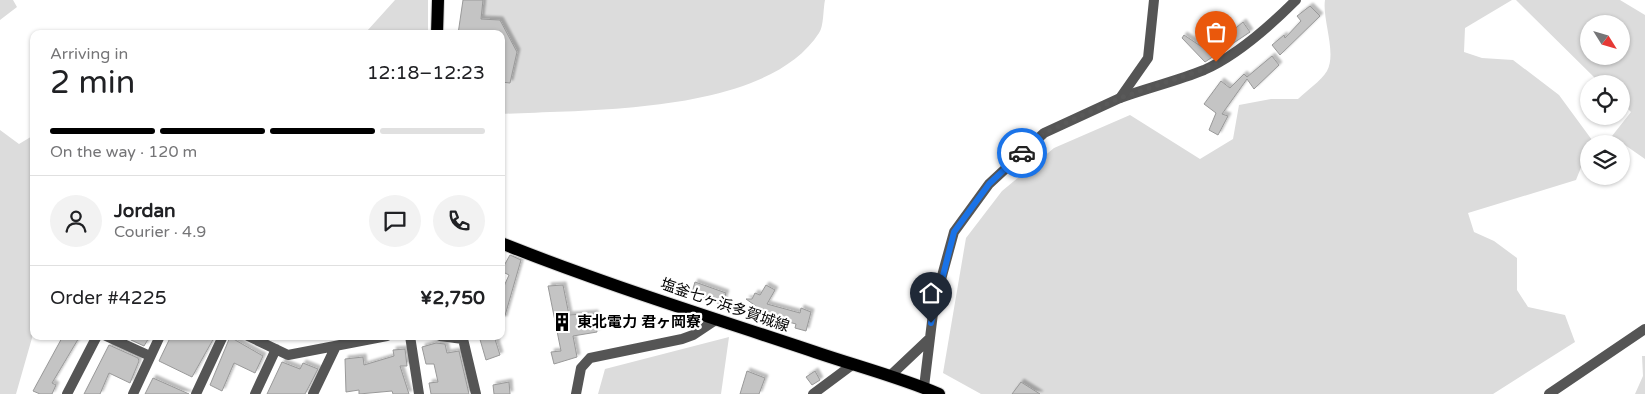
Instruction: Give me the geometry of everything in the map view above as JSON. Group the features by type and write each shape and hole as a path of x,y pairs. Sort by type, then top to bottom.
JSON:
{"main road":[{"path":"437,30 438,0"},
{"name":"塩釜七ヶ浜多賀城線","path":"505,244 852,365 892,376 939,394"}],"street":[{"path":"1120,98 1148,58 1154,0"},
{"path":"924,388 928,340 934,305 954,232 989,184 1044,133 1120,98 1205,69 1239,48 1277,19 1296,0"},
{"path":"576,394 581,368 590,358 682,339 717,319"},
{"path":"1550,394 1645,329"},
{"path":"67,394 95,340"},
{"path":"115,340 150,356"},
{"path":"133,394 158,340"},
{"path":"196,394 221,340"},
{"path":"256,340 288,355 367,340"},
{"path":"411,340 419,394"},
{"path":"463,340 476,394"},
{"path":"892,376 928,340"},
{"path":"313,394 336,346"},
{"path":"255,394 276,350"},
{"path":"813,394 852,365"}],"shaded area":[{"path":"0,0 13,0 17,7 0,20"},
{"path":"395,0 428,0 428,30 368,30"},
{"path":"477,0 825,0 823,22 819,33 794,60 759,80 718,93 673,102 626,108 505,114 505,30 474,28"},
{"path":"1325,0 1512,0 1465,28 1464,52 1482,58 1513,60 1559,95 1588,135 1580,135 1580,170 1576,180 1468,213 1474,232 1494,241 1517,258 1517,290 1528,307 1565,315 1575,342 1493,394 981,394 943,373 966,238 1002,191 1054,148 1130,115 1200,159 1233,139 1239,105 1271,99 1298,99 1324,75 1330,64 1330,46"},
{"path":"1516,0 1620,0 1645,15 1645,159 1630,149 1630,135 1613,135 1621,125 1630,125 1630,75 1592,75 1582,65 1630,65 1630,15 1580,15 1580,63"},
{"path":"0,130 19,144 30,137 31,340 16,394 0,394"},
{"path":"729,337 721,394 598,394 605,369"},
{"path":"1642,356 1645,356 1645,394 1635,394 1643,376"}],"building":[{"path":"463,0 483,0 481,19 500,20 517,52 510,83 505,82 505,30 459,30"},
{"path":"1310,6 1320,16 1280,55 1272,45 1284,35 1285,38 1301,21 1297,16"},
{"path":"1243,22 1250,32 1205,62 1182,38 1184,35 1208,51"},
{"path":"1272,56 1279,65 1254,89 1247,79 1222,114 1228,116 1218,135 1209,130 1216,113 1204,104 1221,81 1230,88 1244,74 1247,77"},
{"path":"510,255 521,260 505,316 505,284 509,275 505,273 505,264"},
{"path":"695,282 726,293 722,305 692,292"},
{"name":"東北電力 君ヶ岡寮","path":"563,285 569,315 595,313 597,332 573,336 577,357 554,364 551,352 561,351 548,286"},
{"path":"766,285 775,290 767,304 800,313 801,308 811,312 806,331 795,328 796,324 766,316 767,314 746,299 752,299 755,293 760,295"},
{"path":"61,340 78,340 52,383 56,385 52,394 40,394 33,391"},
{"path":"131,340 148,340 144,346"},
{"path":"169,340 213,340 192,377 159,361"},
{"path":"229,340 235,340 263,356 255,373 234,363 222,391 210,385"},
{"path":"480,340 495,340 500,355 486,360"},
{"path":"436,343 445,344 447,353 459,351 469,394 431,394 429,383 438,382 434,364 426,364 422,347"},
{"path":"109,345 138,358 139,361 130,383 109,373 100,394 84,394"},
{"path":"405,349 407,366 400,366 409,394 393,394 392,391 359,394 359,390 346,392 345,359 363,357 364,365 394,356 393,350"},
{"path":"282,362 300,369 303,363 318,369 305,394 267,394"},
{"path":"747,371 765,378 759,394 740,394"},
{"path":"815,371 820,380 812,385 806,377"},
{"path":"153,378 189,394 145,394"},
{"path":"509,382 510,394 494,394 493,385"},
{"path":"1021,382 1040,394 1012,394"}],"way so far":[{"path":"1022,153 1044,133 1120,98 1205,69 1216,62"}],"place":[{"name":"東北電力 君ヶ岡寮","path":"562,322"}],"route":[{"path":"931,323 934,305 954,232 989,184 1022,153"}]}
